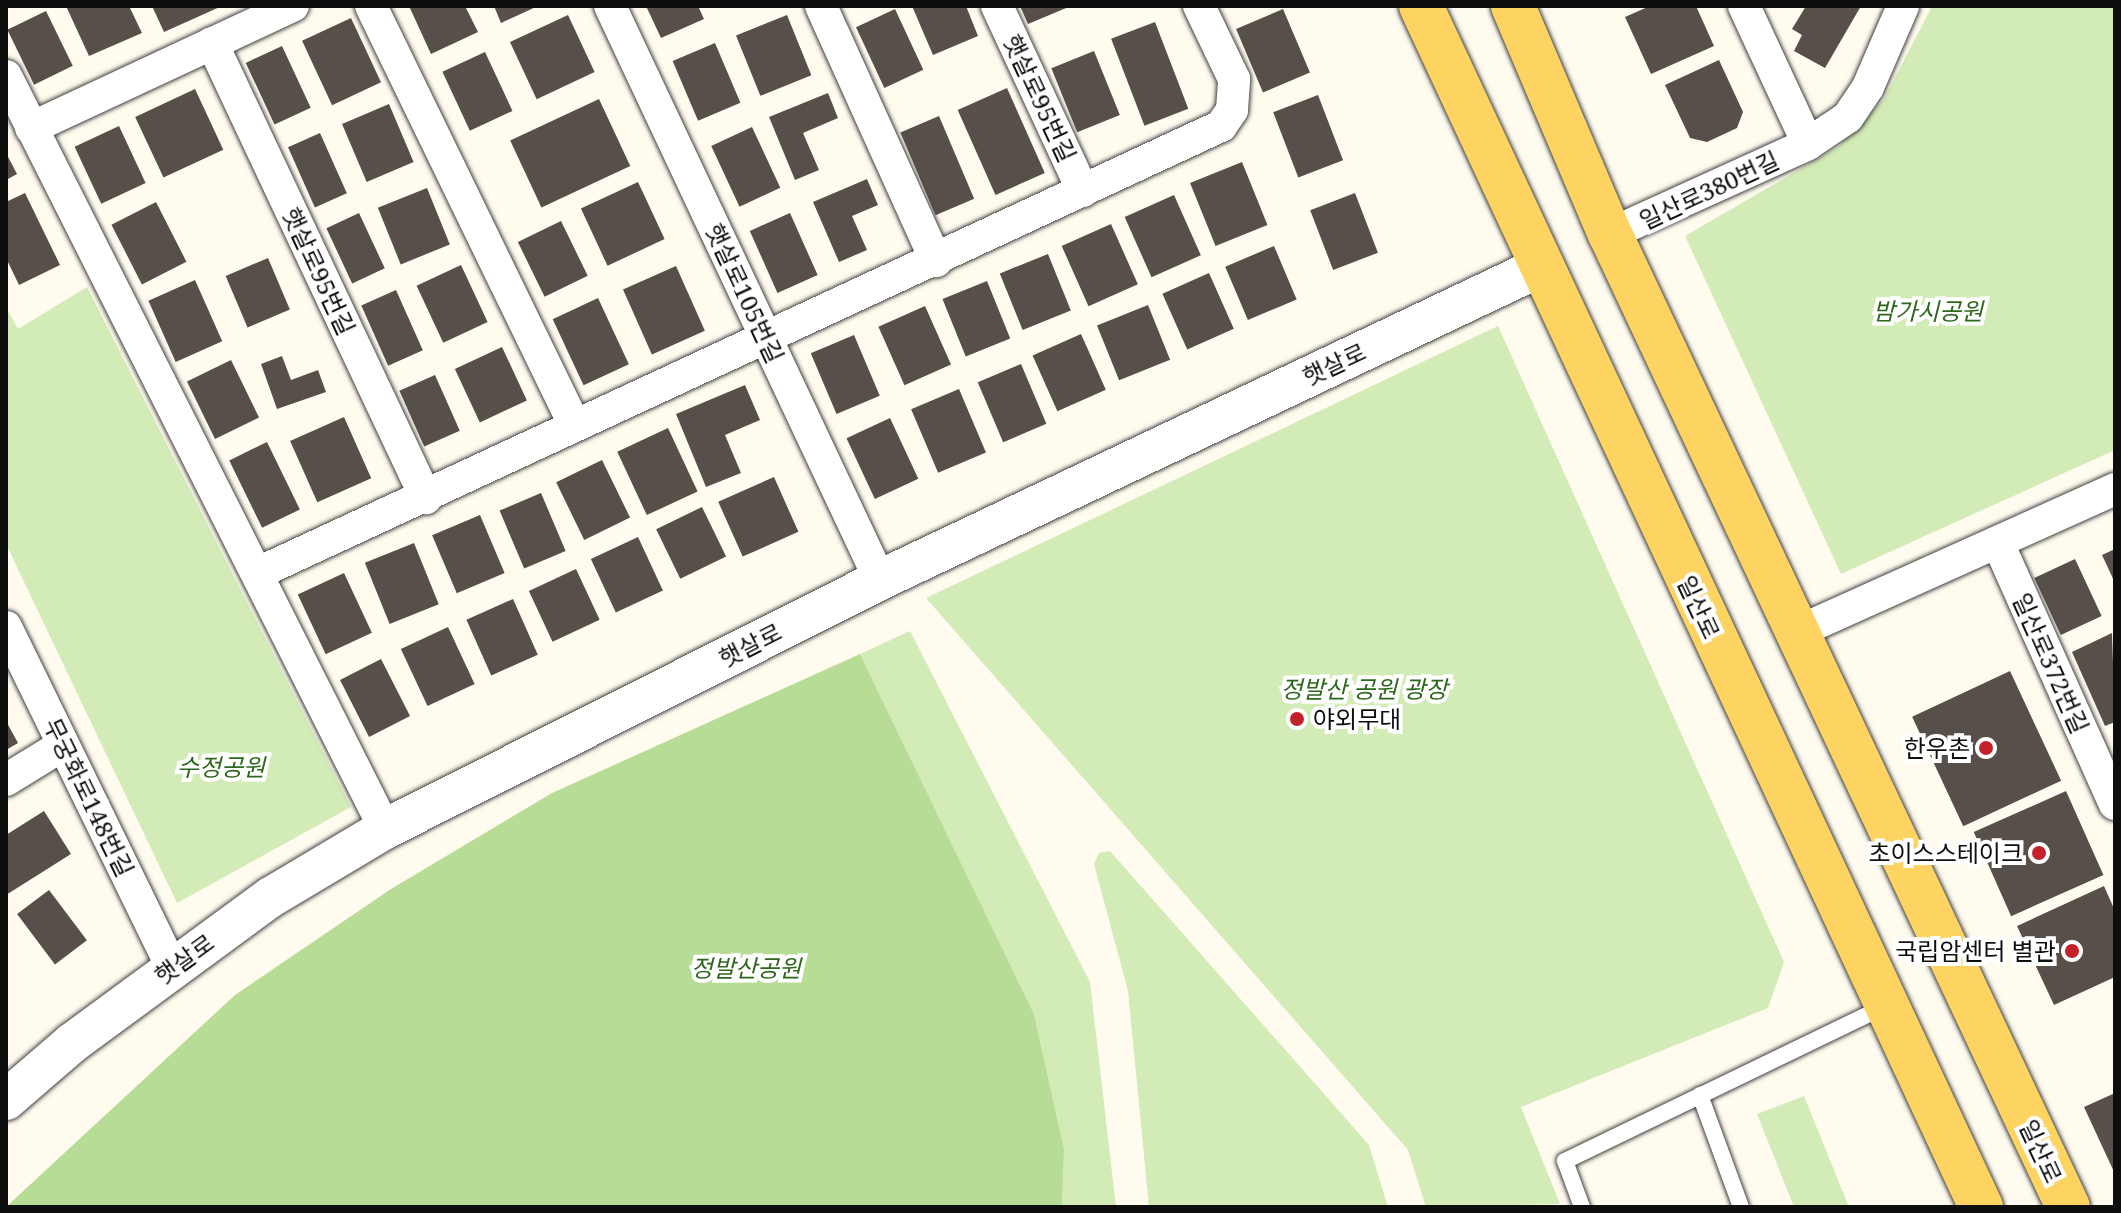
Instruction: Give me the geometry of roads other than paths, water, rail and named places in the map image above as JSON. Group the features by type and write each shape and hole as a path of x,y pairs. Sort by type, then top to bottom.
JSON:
{"main road":[{"name":"일산로","path":"1421,6 1540,267 1981,1207"},
{"name":"일산로","path":"1513,6 1610,234 2068,1207"}],"street":[{"path":"31,128 293,6"},
{"path":"371,6 574,424"},
{"name":"햇살로105번길","path":"610,6 880,580"},
{"path":"821,6 936,261"},
{"name":"햇살로95번길","path":"997,6 1083,191"},
{"name":"햇살로95번길","path":"258,573 426,498 574,424 936,261 1221,126 1232,110 1234,79 1199,6"},
{"name":"일산로380번길","path":"1744,6 1808,144"},
{"name":"일산로380번길","path":"1610,234 1808,144 1848,117 1868,87 1903,6"},
{"name":"햇살로95번길","path":"212,43 426,498"},
{"path":"6,76 385,829"},
{"name":"햇살로","path":"6,1100 72,1043 271,897 385,829 880,580 1540,267"},
{"path":"1797,632 2115,489"},
{"name":"일산로372번길","path":"1998,543 2106,761 2115,804"},
{"name":"무궁화로148번길","path":"6,627 172,968"},
{"path":"6,780 63,745"}],"lane":[{"path":"1582,1207 1565,1161 1886,1006"},
{"path":"1700,1095 1741,1207"}],"place":[{"name":"야외무대","path":"1297,719"},
{"name":"한우촌","path":"1986,748"},
{"name":"초이스스테이크","path":"2039,853"},
{"name":"국립암센터 별관","path":"2072,951"}],"park label":[{"name":"밤가시공원","path":"1928,311"},
{"name":"정발산 공원 광장","path":"1364,689"},
{"name":"수정공원","path":"221,767"},
{"name":"정발산공원","path":"746,968"}]}
